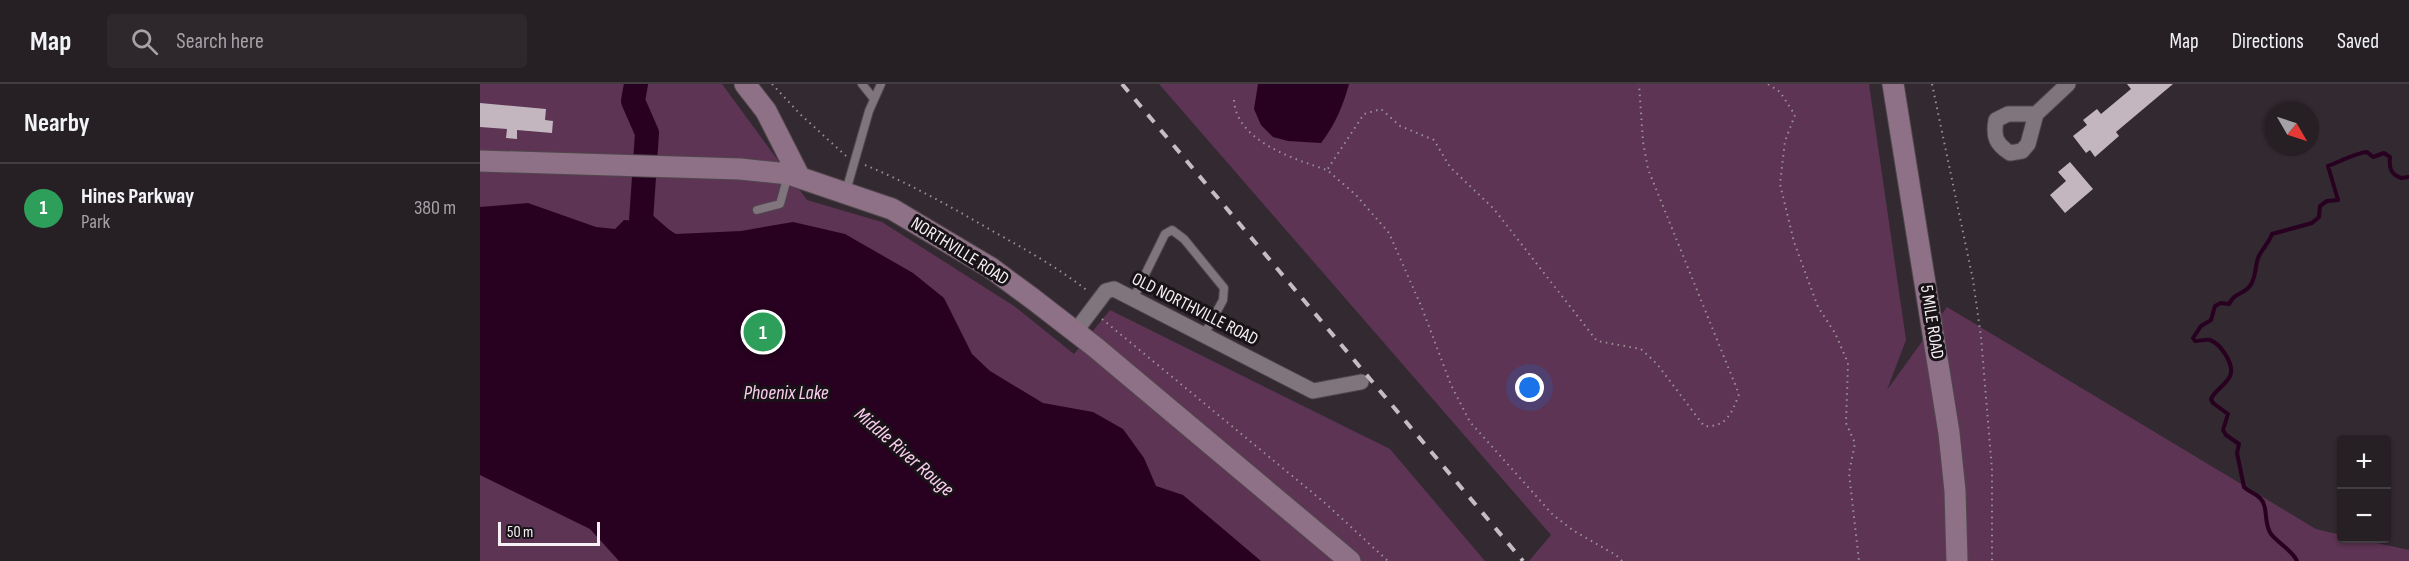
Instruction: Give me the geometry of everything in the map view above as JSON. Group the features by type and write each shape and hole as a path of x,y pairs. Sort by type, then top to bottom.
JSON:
{"street":[{"path":"745,84 766,111 794,175"},
{"name":"5 MILE ROAD","path":"1893,84 1949,433 1955,491 1957,561"},
{"path":"2036,114 2068,84"},
{"name":"NORTHVILLE ROAD","path":"480,161 740,170 794,175 892,209 960,248 1025,292 1350,561"},
{"name":"OLD NORTHVILLE ROAD","path":"1075,332 1106,291 1114,289 1313,391 1361,382"}],"lane":[{"path":"862,84 874,99"},
{"path":"845,193 869,111 881,84"},
{"path":"757,210 780,204 794,175"},
{"path":"1134,299 1165,234 1172,230 1184,239 1224,288 1222,300 1204,335"}],"path":[{"path":"1327,170 1364,114 1381,109 1400,126 1434,140 1450,167 1494,209 1597,341 1641,349 1657,364 1704,426 1715,427 1732,414 1740,394 1648,169 1643,142 1639,84"},
{"path":"1768,84 1780,92 1795,115 1785,141 1780,184 1794,242 1818,307 1835,333 1848,363 1846,423 1855,443 1849,473 1859,561"},
{"path":"1932,84 1972,280 1981,337 1992,470 1992,561"},
{"path":"1234,100 1234,113 1255,137 1281,152 1327,170 1356,195 1389,233 1422,308 1451,385 1470,422 1552,515 1623,561"}],"shaded area":[{"name":"Phoenix Lake","path":"480,84 722,84 807,200 882,222 1014,306 1074,354 1110,310 1390,449 1485,561 480,561"},
{"path":"1159,84 1869,84 1906,340 1887,390 1947,307 2316,529 2337,534 2337,543 2377,543 2409,550 2409,561 1529,561 1551,535"}],"water":[{"path":"1258,84 1349,84 1338,115 1321,143 1288,141 1273,137 1261,125 1254,109"},
{"name":"Phoenix Lake","path":"528,203 596,227 615,229 624,220 656,222 676,234 741,231 793,222 845,234 913,273 944,298 972,354 990,371 1043,403 1093,412 1123,429 1144,458 1156,486 1183,495 1261,561 619,561 590,529 480,475 480,207"}],"building":[{"path":"2127,84 2173,84 2116,132 2119,136 2095,157 2090,150 2086,153 2073,136 2087,125 2083,120 2097,109 2101,114 2131,89"},
{"path":"480,103 546,109 545,120 553,121 552,133 517,130 517,139 506,138 507,129 480,127"},
{"path":"2070,162 2093,189 2065,213 2050,195 2066,181 2058,172"}],"waterway":[{"name":"Middle River Rouge","path":"636,84 633,101 647,133 641,221 665,242"},
{"path":"2297,561 2271,534 2263,502 2244,487 2237,453 2239,444 2223,430 2228,414 2211,399 2230,376 2229,361 2214,342 2195,341 2193,338 2201,326 2211,320 2215,306 2221,303 2229,304 2234,297 2250,286 2258,258 2272,234 2312,223 2319,217 2320,206 2327,201 2338,200 2328,166 2367,152 2373,157 2384,153 2390,157 2392,172 2401,178 2409,177"}],"railway":[{"path":"1122,84 1523,561"}],"place":[{"name":"Hines Parkway","path":"763,332"}]}
